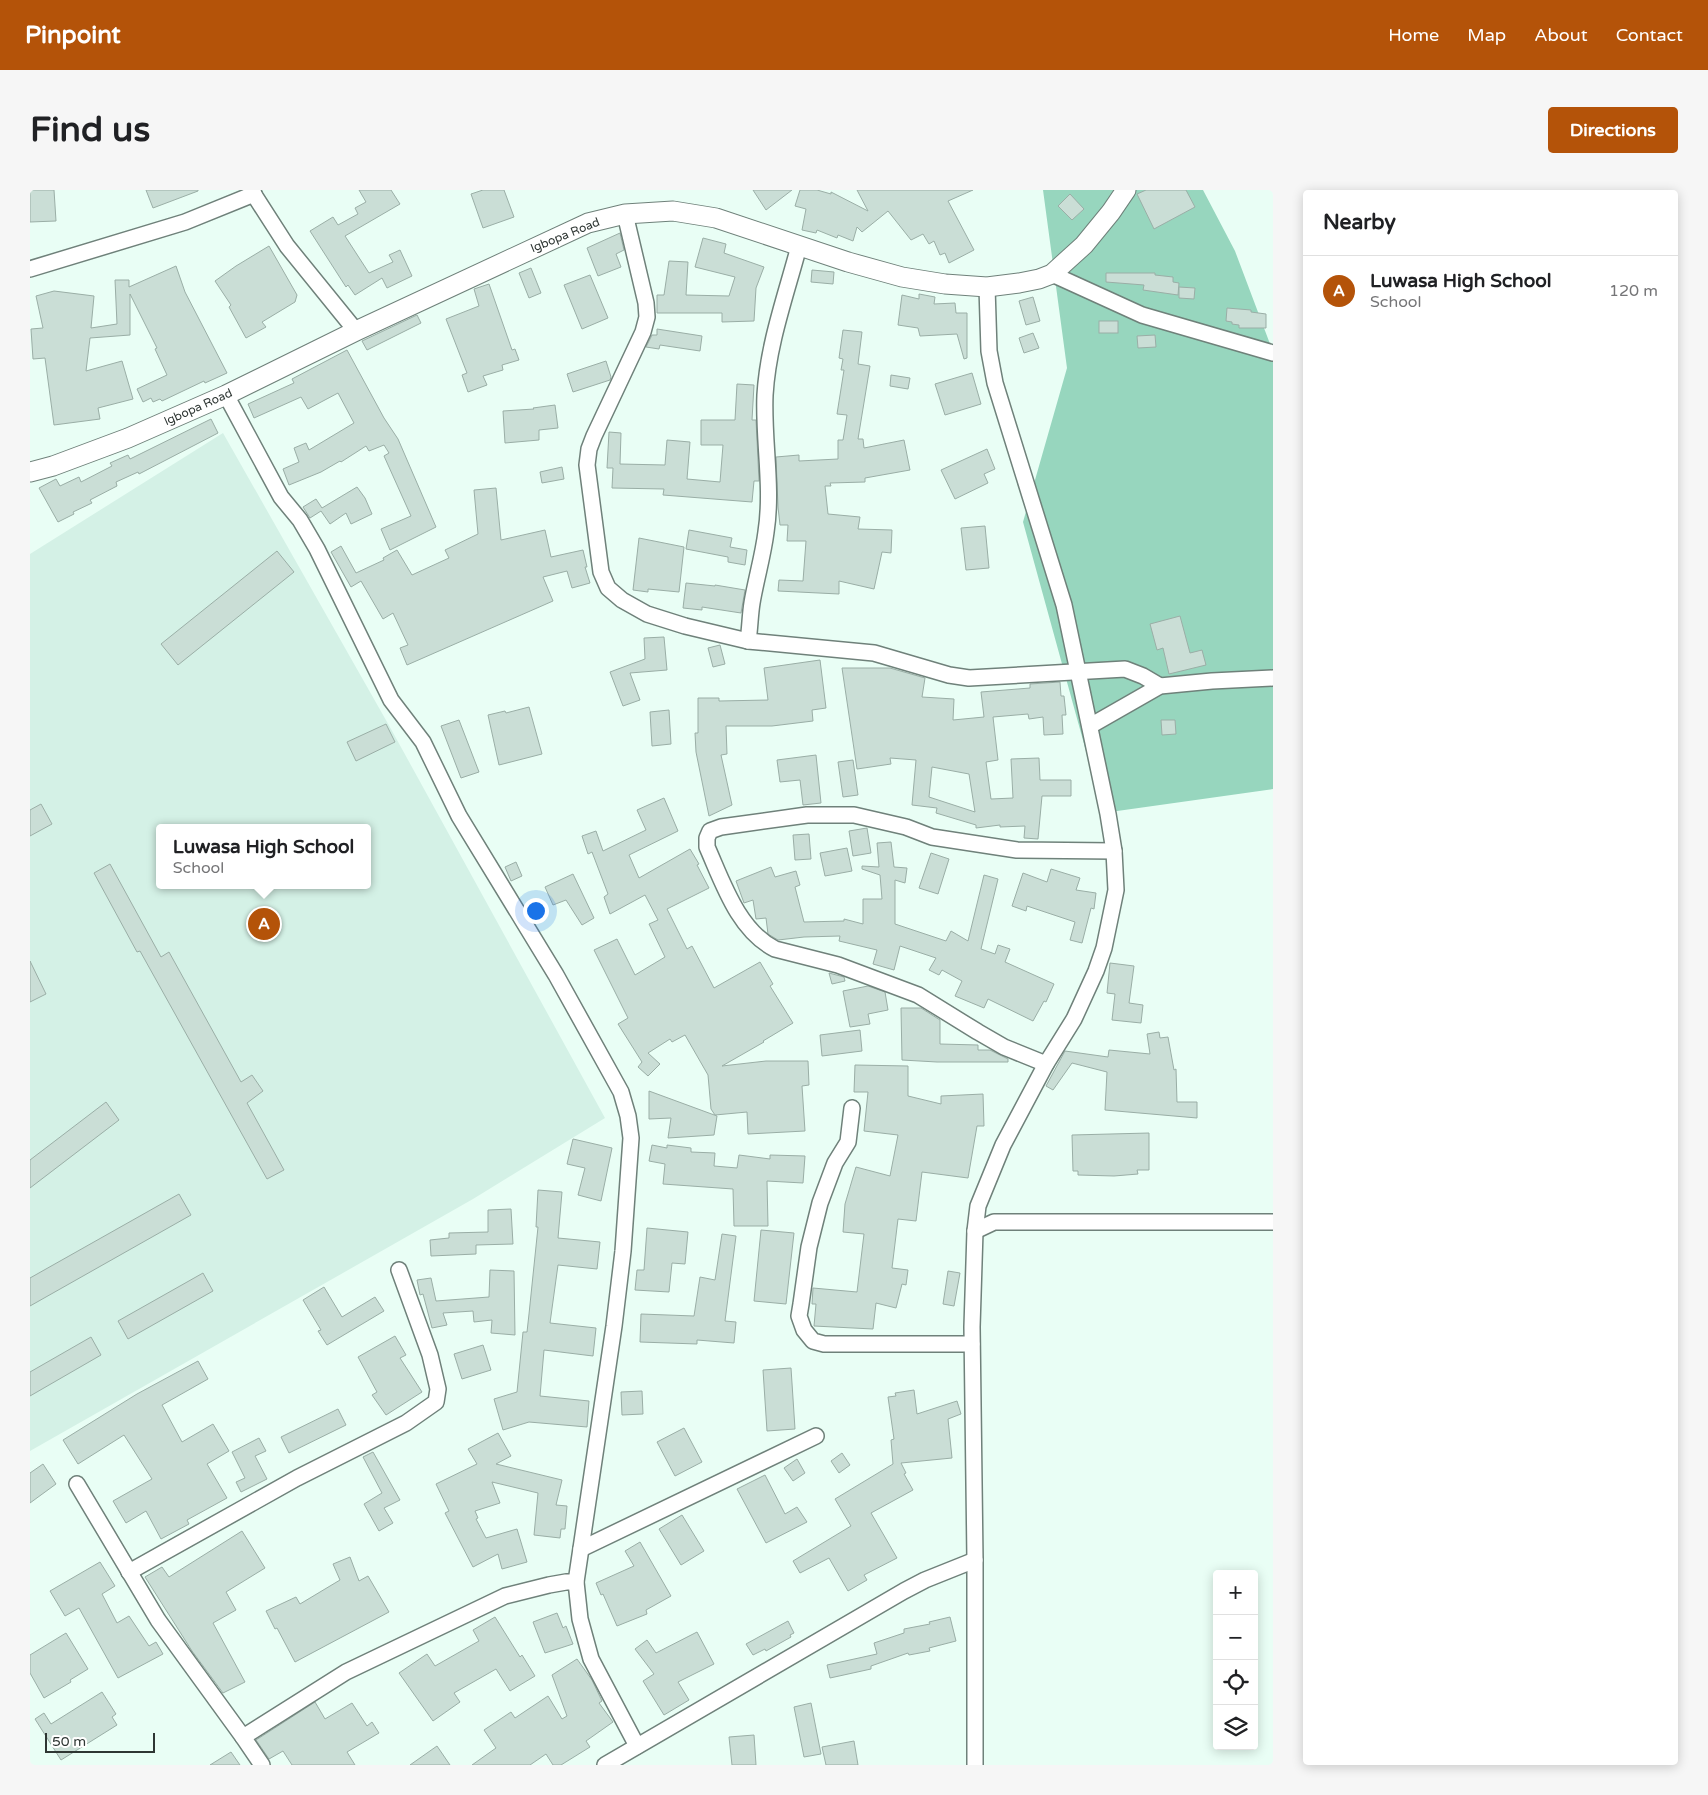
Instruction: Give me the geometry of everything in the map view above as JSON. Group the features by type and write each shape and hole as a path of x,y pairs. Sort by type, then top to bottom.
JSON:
{"street":[{"name":"Igbopa Road","path":"31,468 53,466 128,438 226,395 356,331 566,233 588,224 625,214 673,211 716,218 902,278 987,287 1029,281 1052,274 1084,245 1126,190"},
{"path":"30,269 185,222 253,192 287,246 356,331"},
{"path":"625,214 646,304 647,317 643,332 589,449 587,466 601,572 608,588 622,600 647,614 685,626 748,641 874,654 949,675 969,678 1125,668 1160,686"},
{"path":"748,641 752,603 766,531 768,501 764,423 768,364 800,246"},
{"path":"1052,274 1142,315 1273,352"},
{"path":"974,1765 975,1560 972,1344 975,1231 978,1206 1003,1144 1046,1064 1074,1019 1096,971 1104,948 1116,890 1114,851 1064,605 995,382 989,351 987,287"},
{"path":"226,395 281,497 300,520 317,549 391,700 424,742 460,816 556,975 621,1092 628,1116 631,1138 623,1251 614,1326 576,1582 580,1619 591,1659 637,1746"},
{"path":"1090,726 1160,686 1212,681 1273,679"},
{"path":"1046,1064 995,1042 918,995 838,965 775,949 765,944 750,928 730,899 707,847 706,838 710,831 721,827 807,816 854,816 906,827 932,837 1017,850 1114,851"},
{"path":"852,1108 848,1142 835,1163 824,1188 809,1247 800,1316 804,1330 813,1341 824,1344 972,1344"},
{"path":"978,1206 994,1222"},
{"path":"975,1231 994,1222 1273,1222"},
{"path":"129,1572 297,1478 406,1422 436,1402 438,1390 430,1355 399,1270"},
{"path":"581,1549 816,1436"},
{"path":"77,1484 158,1620 262,1765"},
{"path":"605,1765 626,1760 637,1746 904,1591 925,1580 975,1560"},
{"path":"243,1737 346,1672 505,1596 549,1585 576,1582"}],"shaded area":[{"path":"223,433 391,729 605,1118 473,1199 30,1451 30,554"}],"green space":[{"path":"1043,190 1203,190 1235,251 1273,352 1273,789 1103,813 1023,522 1067,368"}],"building":[{"path":"30,190 54,190 56,221 30,222"},
{"path":"146,190 198,190 198,191 153,208"},
{"path":"359,190 391,190 400,204 345,236 369,273 393,262 389,255 400,250 412,276 387,288 382,278 355,295 348,285 346,287 310,231 333,217 338,225 358,214 355,208 366,202"},
{"path":"483,190 504,190 514,217 483,228 471,194"},
{"path":"753,190 792,190 766,210"},
{"path":"800,190 817,190 831,194 831,192 868,211 857,190 973,190 948,201 974,250 949,263 945,253 940,255 934,241 929,244 923,234 911,240 888,211 862,232 857,227 853,241 838,235 837,238 817,230 816,233 802,230 806,209 795,206"},
{"path":"1146,190 1186,190 1195,207 1154,229 1137,194"},
{"path":"1070,194 1084,209 1072,220 1058,206"},
{"path":"620,233 624,250 616,254 621,267 598,276 587,248"},
{"path":"703,238 726,244 724,253 764,267 756,288 754,321 722,322 722,313 657,313 657,295 664,295 669,261 688,262 686,295 729,296 735,277 695,267"},
{"path":"269,246 297,295 295,302 262,322 266,327 246,338 229,307 231,305 215,281"},
{"path":"176,266 185,292 227,373 205,383 204,381 162,401 160,399 153,402 151,398 143,402 137,389 167,375 155,349 157,348 130,294 130,335 90,338 86,371 122,361 133,399 98,408 100,419 54,425 45,358 33,359 31,329 43,328 36,296 54,291 94,296 91,328 117,324 115,280 129,280 129,287"},
{"path":"531,268 541,293 529,298 519,273"},
{"path":"812,270 834,272 833,284 811,282"},
{"path":"1106,273 1155,273 1155,275 1173,277 1173,282 1179,283 1178,295 1143,290 1144,285 1106,282"},
{"path":"590,275 608,318 582,329 564,285"},
{"path":"489,284 512,350 515,349 519,360 502,365 503,370 483,376 487,385 468,392 462,375 467,373 446,319 479,306 474,289"},
{"path":"1179,287 1195,288 1194,299 1179,298"},
{"path":"919,294 935,297 934,304 955,303 956,313 967,313 967,358 964,359 957,334 920,336 918,328 898,325 902,295 919,299"},
{"path":"1033,297 1040,321 1026,325 1019,301"},
{"path":"1227,308 1251,310 1251,312 1266,314 1266,328 1239,328 1239,325 1226,321"},
{"path":"417,315 421,323 367,350 362,341"},
{"path":"1099,321 1118,321 1118,333 1099,333"},
{"path":"657,329 702,336 700,351 660,345 659,349 646,347 652,335 657,335"},
{"path":"843,330 862,332 858,364 870,366 858,439 863,439 864,448 904,440 910,470 865,478 865,482 830,483 831,486 825,486 828,514 860,517 858,529 892,530 891,553 882,552 874,589 839,581 839,594 778,591 779,580 803,581 806,541 787,541 788,525 780,525 776,457 799,455 799,461 838,459 838,440 843,440 847,415 837,414 844,370 841,370 843,359 839,358"},
{"path":"1033,333 1039,348 1024,353 1019,338"},
{"path":"1155,335 1156,347 1138,348 1137,336"},
{"path":"347,350 384,418 398,439 436,527 390,550 381,529 411,516 384,456 389,453 384,445 369,451 366,446 341,462 289,485 283,469 299,462 294,448 306,443 309,450 354,423 338,393 308,409 301,397 254,418 248,404 294,383 292,379"},
{"path":"606,361 611,377 610,380 573,392 567,374"},
{"path":"972,373 981,404 945,415 935,384"},
{"path":"891,375 910,378 908,389 890,386"},
{"path":"737,384 754,385 752,420 756,420 759,481 754,481 752,502 663,495 664,489 612,488 613,468 607,468 609,432 621,433 620,464 665,465 667,440 690,442 687,479 720,482 723,445 701,445 701,420 735,420"},
{"path":"555,405 558,428 539,430 539,440 505,443 503,411 534,409"},
{"path":"211,419 218,433 139,474 138,472 116,482 117,486 90,500 92,503 58,522 39,488 56,479 60,486 79,477 81,482 112,466 110,463 128,455 130,459"},
{"path":"987,449 995,469 984,474 988,483 955,499 941,470"},
{"path":"562,467 564,479 542,483 540,472"},
{"path":"357,487 365,498 372,514 351,524 346,513 330,524 321,511 310,518 303,507 316,499 322,508"},
{"path":"496,488 501,540 545,530 551,557 583,550 587,567 585,567 590,583 572,588 567,571 543,577 553,601 407,665 400,648 408,645 393,613 383,619 361,581 351,587 331,552 341,546 356,573 384,560 383,558 397,550 412,575 449,558 445,550 478,534 474,490"},
{"path":"985,526 989,568 966,570 961,528"},
{"path":"689,530 732,538 730,547 747,550 745,565 728,562 728,557 686,549"},
{"path":"639,538 684,547 679,592 648,589 648,592 633,590"},
{"path":"277,551 294,572 178,665 161,644"},
{"path":"686,583 745,590 741,613 702,607 702,610 683,608"},
{"path":"1180,616 1190,653 1202,650 1206,665 1169,674 1163,648 1157,650 1150,624"},
{"path":"664,637 667,670 630,673 640,700 623,706 610,672 645,659 644,638"},
{"path":"720,645 725,664 713,667 708,648"},
{"path":"820,660 826,708 812,710 813,721 772,726 726,726 727,754 721,755 732,805 709,816 696,752 695,733 698,733 698,698 719,698 719,701 768,700 764,668"},
{"path":"842,668 890,668 925,678 922,697 954,699 953,720 984,717 981,692 1030,688 1030,684 1060,682 1061,696 1064,696 1066,715 1062,715 1063,734 1044,735 1043,717 1029,719 1028,714 993,717 998,760 986,762 991,799 1013,798 1011,759 1039,758 1040,780 1071,780 1071,796 1042,796 1038,839 1024,838 1025,826 1000,827 1000,825 976,828 976,825 936,813 937,808 912,805 916,760 890,758 891,764 857,769","holes":["932,767 969,774 975,812 929,797"]},
{"path":"529,707 542,754 499,765 488,715"},
{"path":"669,710 671,744 652,746 650,712"},
{"path":"459,720 479,772 461,778 441,726"},
{"path":"1161,720 1175,720 1176,734 1162,735"},
{"path":"386,724 395,742 356,761 347,742"},
{"path":"816,755 821,803 803,805 800,780 780,782 777,760"},
{"path":"853,760 858,795 843,797 838,762"},
{"path":"664,798 678,831 629,855 639,878 690,849 699,864 697,865 709,888 667,909 687,949 692,946 714,988 760,962 773,984 770,986 793,1023 722,1066 766,1061 808,1061 809,1085 802,1086 805,1131 748,1134 747,1112 715,1115 711,1109 708,1075 685,1035 672,1042 670,1039 648,1053 660,1064 648,1076 638,1067 642,1062 618,1024 628,1018 594,950 617,939 635,975 665,957 649,924 658,920 645,895 610,914 604,897 608,894 592,852 588,854 582,836 596,831 603,851 646,830 637,810"},
{"path":"41,804 52,824 30,836 30,810"},
{"path":"867,828 871,853 853,856 849,831"},
{"path":"809,834 811,859 795,860 793,835"},
{"path":"891,842 894,867 907,868 905,883 895,880 895,924 946,941 951,931 968,941 984,875 998,879 981,949 995,954 998,945 1010,949 1005,962 1054,984 1046,1002 1044,1001 1033,1021 988,999 984,1008 955,996 962,981 942,970 939,975 929,970 936,958 900,946 894,970 873,964 877,950 839,941 840,936 778,940 768,934 766,918 756,919 753,900 744,903 736,881 771,867 775,877 796,871 800,885 795,887 804,922 844,921 844,919 863,924 863,899 882,899 880,875 862,869 862,866 879,867 877,843"},
{"path":"847,848 852,871 825,876 820,853"},
{"path":"931,853 949,859 938,894 919,888"},
{"path":"516,862 522,876 511,881 505,867"},
{"path":"110,864 161,957 169,952 241,1082 252,1075 263,1091 247,1103 284,1170 267,1179 140,951 137,952 94,873"},
{"path":"1051,869 1080,878 1076,890 1096,893 1094,909 1091,908 1082,943 1070,940 1075,922 1027,906 1026,911 1012,906 1023,873 1047,882"},
{"path":"573,874 594,918 582,925 566,900 553,905 545,887"},
{"path":"30,961 46,994 30,1002"},
{"path":"1110,963 1134,966 1129,1003 1143,1005 1141,1023 1112,1020 1115,994 1107,993"},
{"path":"829,973 844,977 845,981 832,984"},
{"path":"868,986 885,992 888,1010 868,1014 870,1024 850,1027 843,991"},
{"path":"901,1008 921,1008 940,1020 940,1044 978,1045 978,1050 990,1050 1008,1059 1008,1062 902,1060"},
{"path":"860,1030 862,1051 822,1056 820,1035"},
{"path":"1159,1032 1160,1038 1168,1037 1174,1070 1176,1069 1177,1102 1197,1102 1197,1118 1105,1110 1107,1072 1072,1063 1053,1090 1046,1086 1065,1051 1108,1057 1109,1050 1150,1054 1147,1034"},
{"path":"855,1065 908,1066 908,1096 941,1104 941,1096 983,1094 984,1126 977,1126 968,1178 922,1172 916,1221 898,1219 892,1268 908,1270 906,1285 902,1284 896,1308 876,1303 873,1329 814,1326 816,1304 812,1304 813,1288 857,1292 864,1234 843,1232 845,1204 856,1167 890,1176 898,1135 864,1131 868,1092 854,1092"},
{"path":"649,1091 717,1116 714,1135 668,1138 671,1118 649,1119"},
{"path":"106,1102 119,1120 30,1188 30,1160"},
{"path":"1149,1133 1149,1170 1137,1170 1138,1174 1114,1176 1078,1175 1078,1171 1073,1171 1072,1135"},
{"path":"573,1139 612,1148 601,1201 578,1195 585,1168 567,1164"},
{"path":"652,1145 667,1148 667,1145 691,1148 691,1152 715,1153 714,1166 737,1168 739,1155 770,1159 770,1155 805,1156 803,1183 767,1181 768,1226 734,1226 733,1189 663,1184 665,1164 649,1161"},
{"path":"538,1190 562,1192 558,1238 600,1242 597,1269 558,1265 550,1323 596,1328 593,1356 544,1350 540,1396 589,1401 587,1427 529,1422 503,1430 494,1399 517,1392 523,1332 527,1332 529,1314 538,1227 536,1227"},
{"path":"179,1194 191,1215 30,1306 30,1278"},
{"path":"511,1209 513,1244 476,1245 476,1254 431,1256 430,1240 449,1238 449,1233 488,1232 488,1210"},
{"path":"647,1228 688,1232 685,1264 672,1263 669,1292 635,1290 637,1270 644,1270"},
{"path":"761,1230 794,1233 786,1304 754,1301"},
{"path":"722,1234 736,1236 725,1321 736,1322 734,1343 697,1340 697,1344 640,1342 641,1314 694,1316 700,1277 715,1280"},
{"path":"490,1270 514,1271 515,1335 491,1333 492,1320 474,1322 473,1311 443,1313 447,1325 432,1328 423,1294 420,1295 417,1280 431,1278 436,1301 489,1297"},
{"path":"948,1271 960,1273 954,1306 943,1304"},
{"path":"203,1273 213,1291 128,1339 118,1321"},
{"path":"324,1287 342,1317 375,1297 384,1311 327,1345 318,1331 321,1330 303,1300"},
{"path":"395,1336 406,1355 400,1358 422,1392 386,1415 372,1395 377,1392 358,1357"},
{"path":"91,1337 101,1355 30,1396 30,1372"},
{"path":"483,1345 491,1370 462,1379 454,1354"},
{"path":"198,1361 208,1379 162,1405 182,1442 213,1424 229,1451 207,1464 227,1498 187,1520 189,1524 161,1539 146,1511 126,1523 113,1501 152,1479 124,1435 78,1464 63,1440 137,1394"},
{"path":"791,1368 795,1429 767,1431 763,1370"},
{"path":"914,1390 917,1414 957,1401 961,1414 948,1419 952,1458 901,1463 906,1473 904,1474 913,1490 871,1513 897,1558 864,1575 867,1580 848,1591 829,1558 800,1573 793,1561 851,1526 835,1499 893,1464 891,1440 894,1439 888,1397 896,1396 895,1393"},
{"path":"642,1391 643,1414 622,1415 621,1392"},
{"path":"338,1409 346,1425 289,1453 281,1437"},
{"path":"684,1428 702,1462 675,1476 657,1442"},
{"path":"498,1433 511,1456 496,1464 562,1480 556,1505 567,1506 565,1529 561,1529 560,1538 534,1535 538,1493 492,1482 500,1503 475,1511 478,1518 476,1519 486,1538 517,1529 527,1562 502,1569 498,1554 473,1567 445,1513 449,1511 436,1484 477,1464 468,1449"},
{"path":"259,1438 266,1451 255,1456 267,1479 241,1492 236,1482 245,1478 232,1452"},
{"path":"373,1452 400,1500 384,1508 393,1523 379,1531 364,1504 382,1493 363,1457"},
{"path":"842,1453 850,1465 839,1473 831,1461"},
{"path":"797,1459 805,1473 793,1481 784,1468"},
{"path":"43,1464 56,1484 30,1503 30,1473"},
{"path":"765,1475 785,1514 797,1507 807,1522 766,1543 737,1489"},
{"path":"682,1515 704,1551 681,1565 659,1529"},
{"path":"242,1531 265,1568 226,1592 236,1610 213,1623 245,1682 223,1693 192,1651 145,1577 162,1567 169,1577"},
{"path":"640,1542 671,1596 646,1610 647,1614 617,1626 596,1583 634,1566 625,1551"},
{"path":"350,1557 359,1581 368,1576 389,1612 295,1662 266,1611 296,1597 300,1604 340,1580 333,1564"},
{"path":"100,1562 115,1586 102,1594 117,1623 129,1616 149,1646 156,1642 163,1654 118,1678 79,1608 65,1616 50,1591"},
{"path":"557,1613 563,1628 566,1626 573,1644 545,1653 533,1622"},
{"path":"495,1617 520,1657 522,1655 535,1676 510,1691 496,1669 454,1693 460,1702 433,1721 399,1673 427,1654 435,1666 479,1641 473,1630"},
{"path":"950,1617 956,1641 929,1648 930,1651 909,1655 908,1653 871,1666 871,1669 830,1678 827,1665 877,1654 874,1643 904,1633 904,1629 930,1624 929,1622"},
{"path":"788,1621 794,1633 790,1635 791,1637 766,1651 765,1649 753,1655 746,1644"},
{"path":"697,1632 714,1664 678,1682 689,1700 664,1715 643,1681 654,1674 635,1649 647,1640 656,1653"},
{"path":"66,1633 88,1669 44,1698 30,1673 30,1655"},
{"path":"577,1659 592,1680 602,1701 599,1703 613,1722 586,1741 590,1747 561,1765 553,1765 546,1754 530,1765 472,1765 496,1748 484,1730 511,1712 515,1718 548,1696 562,1719 567,1716 552,1675"},
{"path":"102,1692 116,1714 112,1717 117,1725 61,1760 35,1719 44,1713 51,1724"},
{"path":"315,1702 325,1719 352,1703 367,1726 372,1722 379,1733 347,1752 355,1765 292,1765 283,1751 269,1759 256,1740"},
{"path":"811,1703 821,1754 804,1757 794,1707"},
{"path":"754,1735 756,1765 732,1765 729,1737"},
{"path":"854,1741 858,1765 826,1765 822,1747"},
{"path":"437,1746 450,1765 410,1765"},
{"path":"231,1752 240,1765 210,1765"}],"place":[{"name":"Luwasa High School","path":"264,924"}]}
